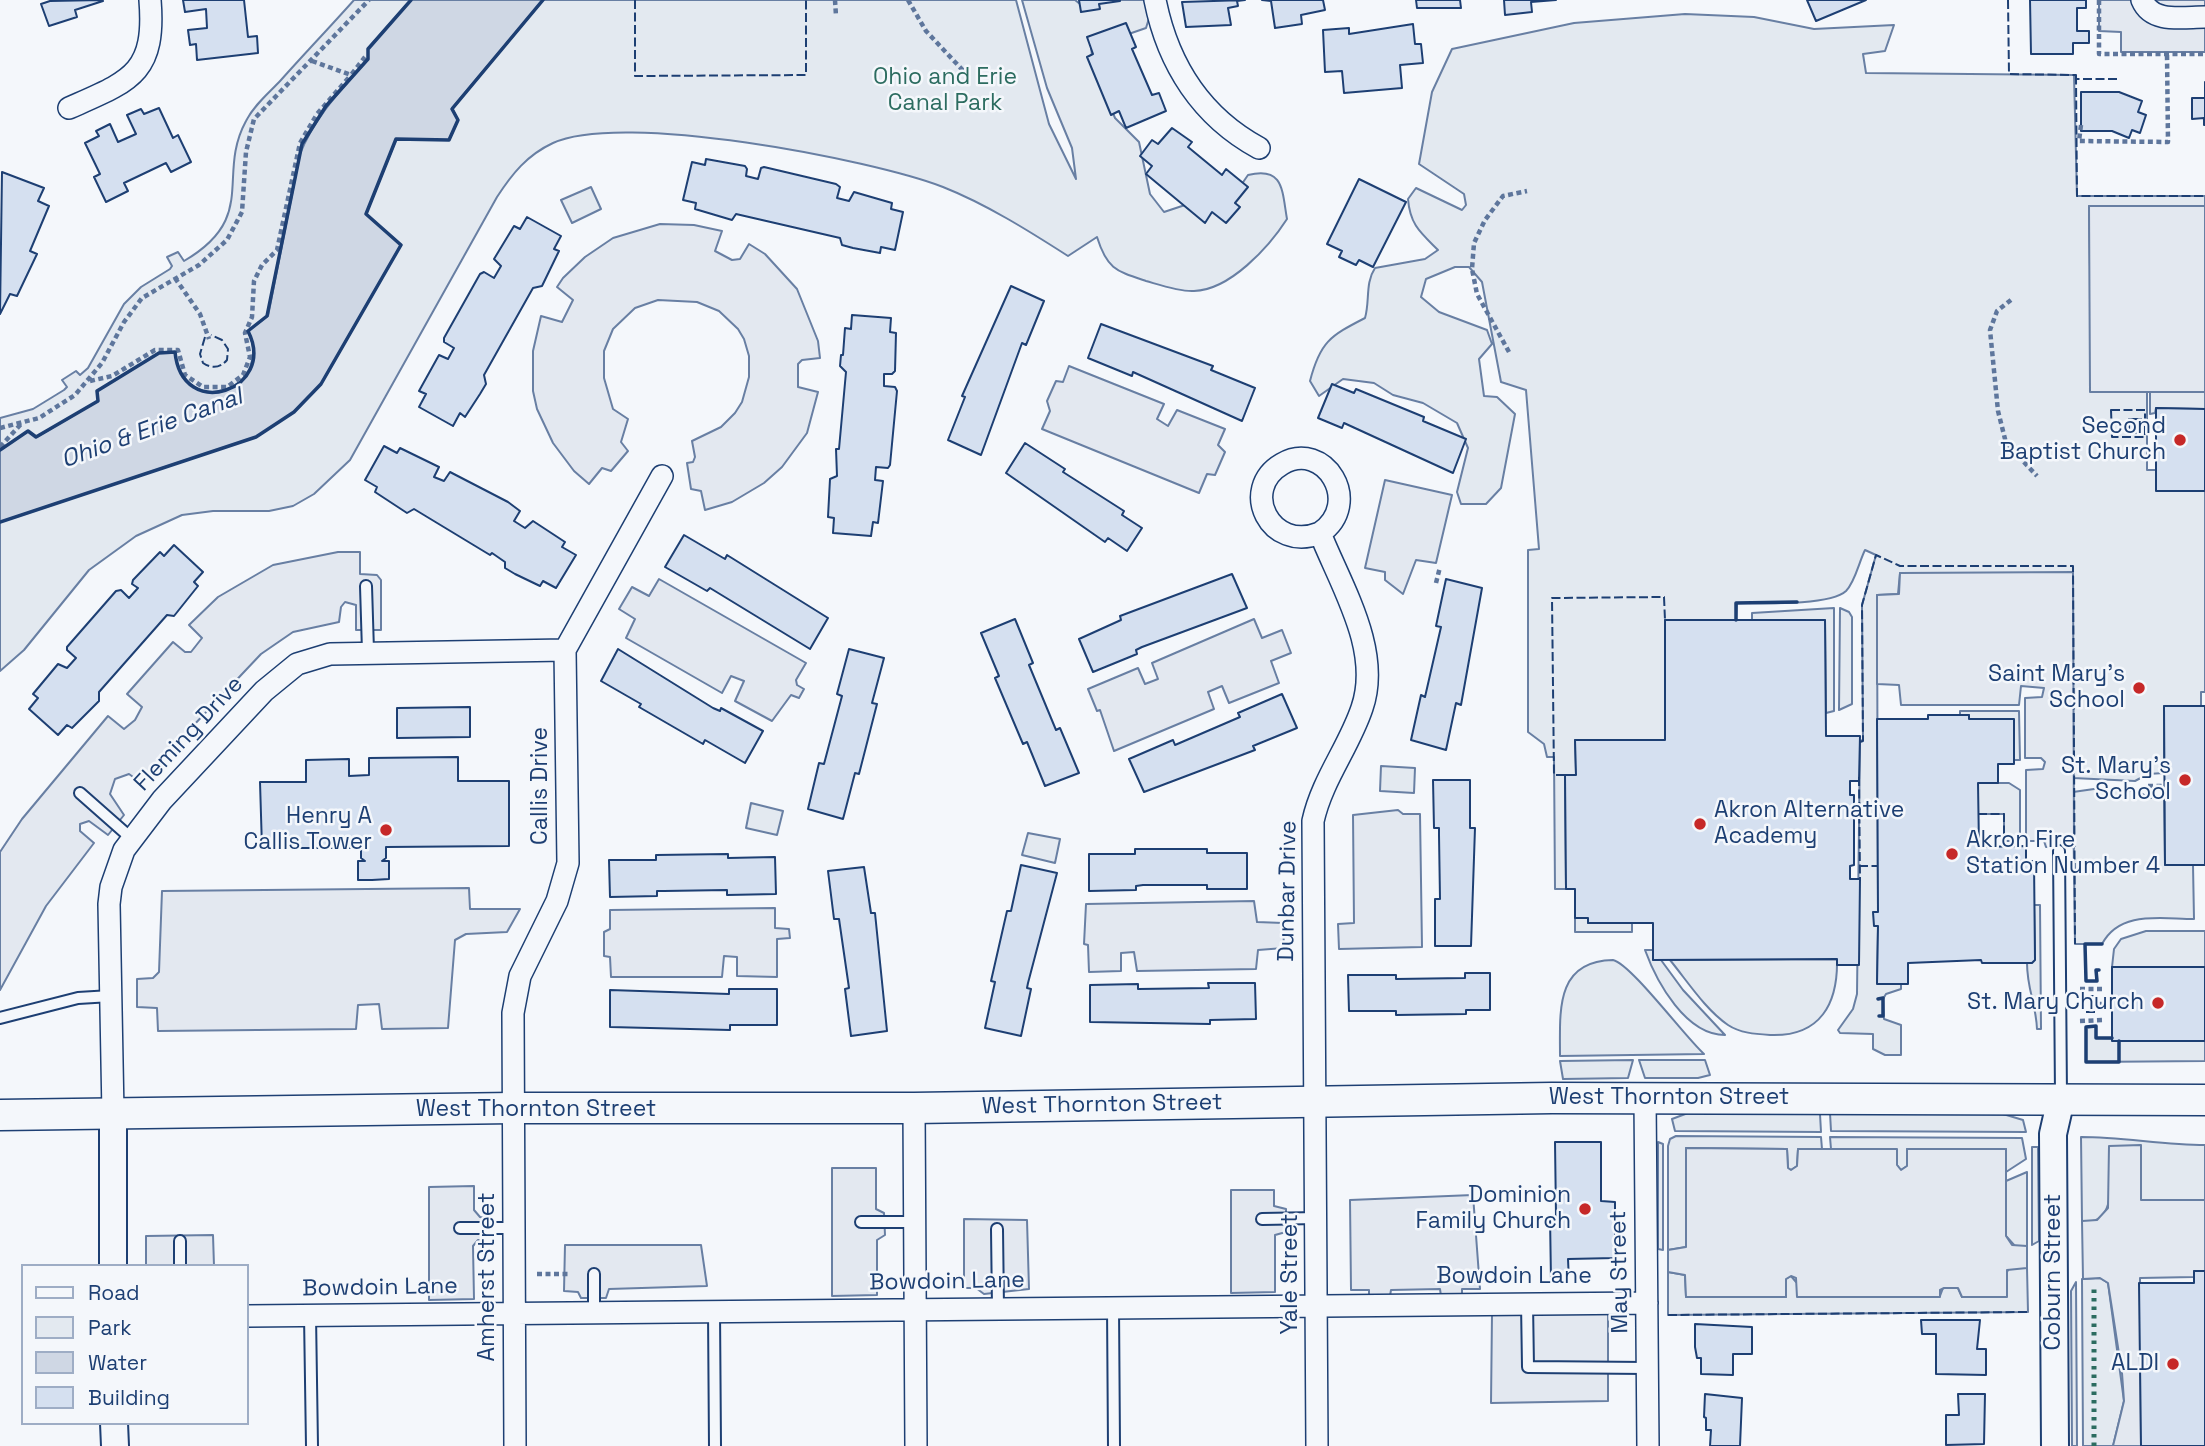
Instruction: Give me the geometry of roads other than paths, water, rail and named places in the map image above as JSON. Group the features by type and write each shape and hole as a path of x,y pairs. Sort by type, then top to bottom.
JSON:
{"main road":[{"name":"West Thornton Street","path":"0,1115 513,1108 914,1108 1645,1098 2205,1100"}],"street":[{"path":"69,108 124,81 142,63 151,38 150,0"},
{"path":"1155,0 1164,33 1189,86 1221,124 1259,148"},
{"path":"2142,0 2146,9 2161,17 2205,17"},
{"name":"Callis Drive","path":"513,1108 515,994 527,957 557,901 568,863 565,650 662,476"},
{"name":"Dunbar Drive","path":"1316,1102 1313,821 1324,784 1362,709 1369,672 1361,635 1320,533"},
{"name":"Fleming Drive","path":"113,1114 111,887 131,838 162,800 282,674 297,664 315,658 368,651 565,650"},
{"name":"May Street","path":"1645,1098 1648,1446"},
{"name":"Coburn Street","path":"2055,1446 2053,1134 2061,1099"},
{"name":"Yale Street","path":"1316,1102 1317,1446"},
{"name":"Amherst Street","path":"513,1108 515,1446"},
{"path":"914,1108 916,1446"},
{"path":"113,1114 113,1264"},
{"name":"Bowdoin Lane","path":"248,1316 1317,1303 1647,1303"},
{"path":"114,1425 115,1446"}],"lane":[{"path":"366,586 368,651"},
{"path":"80,793 131,838"},
{"path":"2059,851 2061,1099"},
{"path":"0,1018 78,998 111,996"},
{"path":"1262,1219 1317,1218"},
{"path":"861,1222 914,1222"},
{"path":"460,1228 514,1228"},
{"path":"997,1229 998,1308"},
{"path":"180,1241 180,1264"},
{"path":"594,1274 594,1312"},
{"path":"1527,1303 1528,1367 1647,1368"},
{"path":"1113,1306 1114,1446"},
{"path":"714,1311 715,1446"},
{"path":"310,1315 312,1446"}],"water":[{"name":"Ohio & Erie Canal","path":"411,0 543,0 452,108 458,120 449,140 396,140 366,214 401,245 321,384 294,412 256,437 0,522 0,450 28,431 37,437 98,401 97,391 159,353 175,352 181,374 194,387 209,392 225,390 240,382 250,369 254,352 248,331 268,316 300,154 306,140 321,115 368,59 368,49"}],"place":[{"name":"Second Baptist Church","path":"2180,440"},
{"name":"Saint Mary's School","path":"2139,688"},
{"name":"St. Mary's School","path":"2185,780"},
{"name":"Akron Alternative Academy","path":"1700,824"},
{"name":"Henry A Callis Tower","path":"386,830"},
{"name":"Akron Fire Station Number 4","path":"1952,854"},
{"name":"St. Mary Church","path":"2158,1003"},
{"name":"Dominion Family Church","path":"1585,1209"},
{"name":"ALDI","path":"2173,1364"}],"park label":[{"name":"Ohio and Erie Canal Park","path":"945,91"}]}
